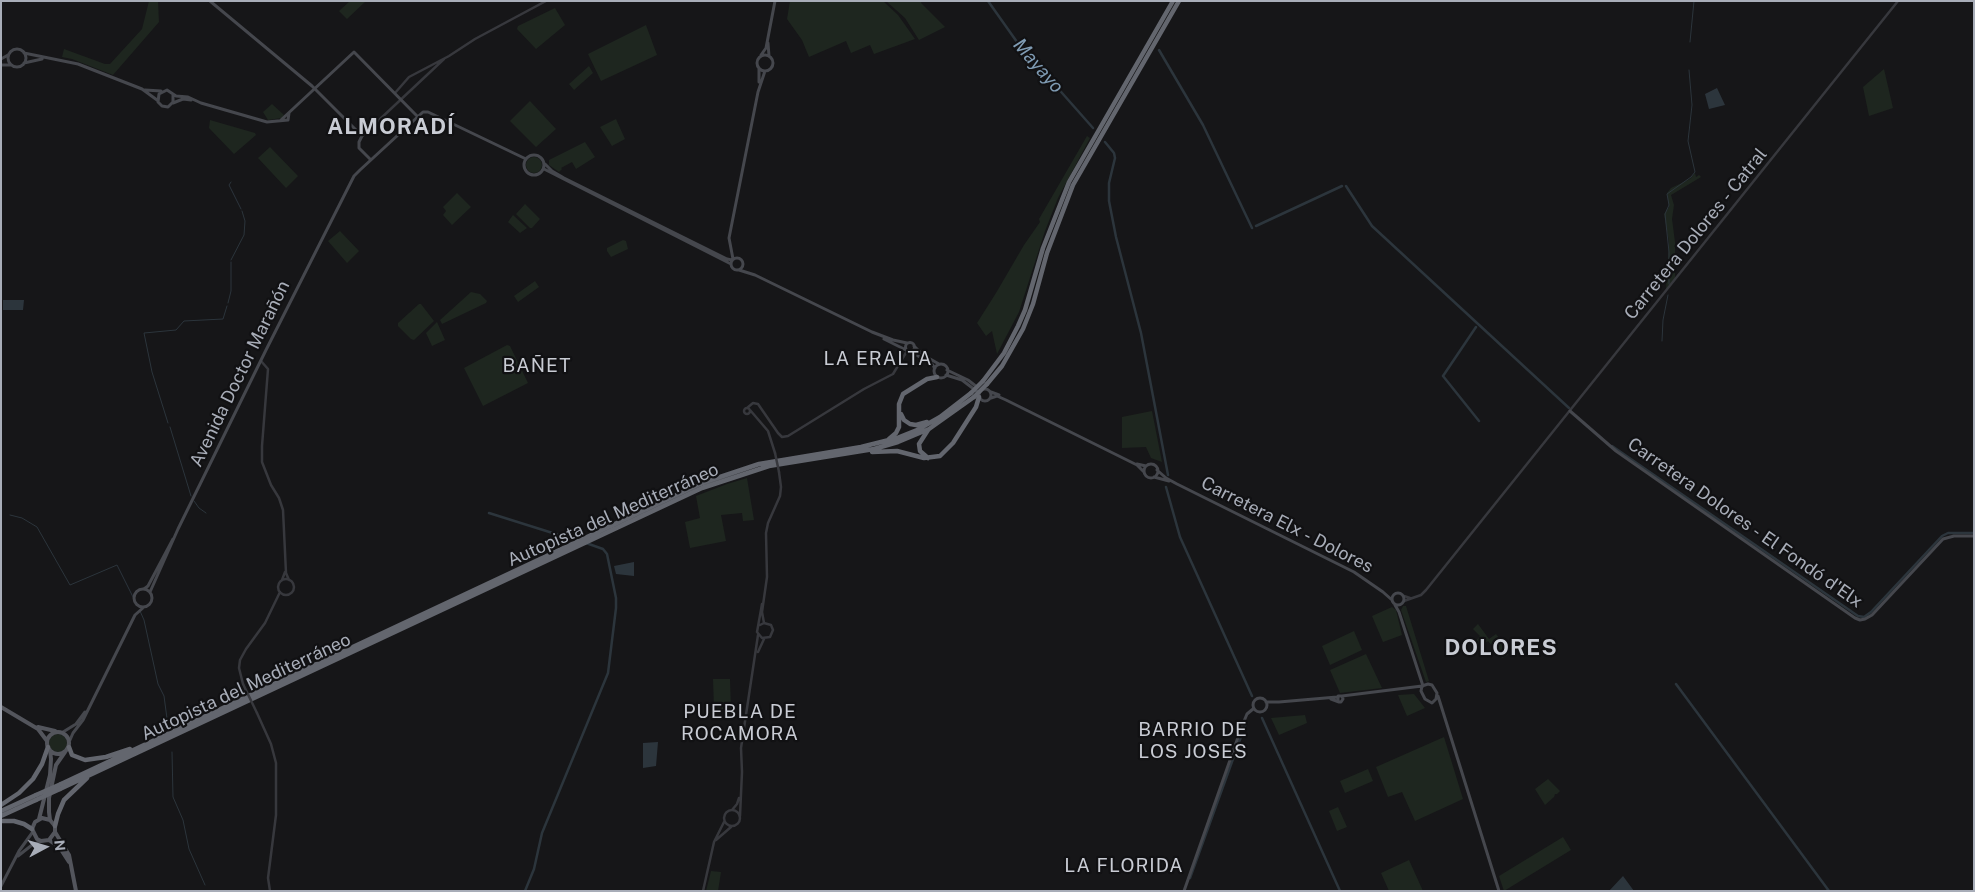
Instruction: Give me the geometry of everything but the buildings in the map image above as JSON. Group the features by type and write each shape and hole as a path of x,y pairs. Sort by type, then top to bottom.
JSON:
{"highway":[{"name":"Autopista del Mediterráneo","path":"1,816 200,719 686,495 732,477 769,466 887,446 929,429 977,394 1004,353 1025,310 1043,248 1069,182 1172,1"},
{"name":"Autopista del Mediterráneo","path":"985,382 1002,366 1023,329 1033,304 1047,253 1073,185 1178,1"},
{"path":"886,442 898,430 900,404 903,394 927,379 934,370"},
{"path":"927,379 937,378"},
{"name":"Autopista del Mediterráneo","path":"60,786 90,776 702,483 759,464 886,442 917,430 977,394"},
{"path":"976,407 977,394"},
{"path":"851,453 891,450 929,458 940,456 948,450 976,407 984,401"},
{"path":"900,412 904,420 913,425 924,424 940,417"},
{"path":"929,429 919,444 922,454 929,458"},
{"path":"69,747 70,753 78,758 91,760 137,746 200,719"},
{"path":"1,805 33,779 42,764 48,746"},
{"path":"55,826 64,800 90,776"},
{"name":"Autopista del Mediterráneo","path":"1,811 36,798"},
{"path":"1,822 14,821 24,824 32,831"}],"main road":[{"path":"210,1 315,89 362,136 359,142 360,148 370,159"},
{"path":"758,92 759,69 757,60 765,49 776,1"},
{"path":"730,264 734,259 731,229 758,92 765,71 772,66 773,62 769,56 769,32"},
{"path":"1,59 16,49 24,53 63,59 142,89 154,92 169,91 173,95 188,97 267,122 288,120 290,113"},
{"path":"281,120 354,52 417,116"},
{"path":"22,64 25,59 24,53"},
{"path":"9,54 9,61 12,64"},
{"path":"761,55 769,56"},
{"path":"1,65 12,64 17,66 48,58"},
{"path":"759,69 765,71"},
{"path":"142,89 164,107 183,99 194,100"},
{"path":"157,100 158,95 162,91"},
{"path":"172,104 173,95"},
{"name":"Avenida Doctor Marañón","path":"178,530 354,176 417,116 425,112 525,160"},
{"path":"545,164 544,169 538,174 531,174 525,169 525,160 530,155 536,154 542,158 552,171 564,178 728,259 742,260 743,265 755,275"},
{"path":"544,169 730,264 733,269 755,275 930,362 937,378 942,378 946,375 947,370"},
{"path":"739,270 743,265"},
{"path":"872,332 893,340 912,343 922,355 968,380 977,394"},
{"path":"907,343 907,351"},
{"path":"907,351 914,349 914,346"},
{"path":"934,370 939,365"},
{"path":"946,375 962,380 984,401 997,396 1006,400 1137,465 1148,477 1154,477 1157,470 1154,465 1140,465 986,389 977,394"},
{"path":"990,392 991,398"},
{"name":"Carretera Dolores - El Fondó d'Elx","path":"1570,411 1616,451 1860,620 1865,620 1872,615 1943,540 1954,536 1974,536"},
{"path":"1144,472 1146,466"},
{"name":"Carretera Elx - Dolores","path":"1157,470 1177,484 1354,572 1392,600"},
{"name":"Carretera Elx - Dolores","path":"1154,477 1177,484"},
{"path":"136,615 137,603 135,594 148,586 178,530"},
{"path":"76,891 69,855 55,832 55,826 50,820 48,805 51,782 56,765 69,747 70,740 83,720 136,615 144,606 152,601 150,592 178,530"},
{"path":"144,589 150,592"},
{"name":"Carretera Elx - Dolores","path":"1383,592 1394,594"},
{"path":"1399,612 1404,601 1404,596 1399,593 1394,594 1392,600 1399,612 1421,678 1422,693 1425,699 1443,710"},
{"path":"137,603 144,606"},
{"path":"1395,605 1401,605"},
{"path":"1421,678 1432,685 1438,696 1499,891"},
{"path":"1266,702 1325,699 1338,699 1342,701 1344,697 1428,684"},
{"path":"1412,687 1422,693"},
{"path":"63,732 76,724 95,696"},
{"path":"1432,702 1438,696"},
{"path":"1184,891 1242,726 1253,709 1253,702 1256,699 1262,698 1266,702 1267,707"},
{"path":"1253,709 1261,713 1267,707 1279,702"},
{"path":"1,707 42,734 48,746 51,759 50,776 39,819 35,822 32,831 1,886"},
{"path":"29,724 39,728 63,732 70,740"},
{"path":"48,746 50,735 57,731"},
{"path":"48,746 55,754 65,752"},
{"path":"39,819 50,820"},
{"path":"32,831 41,841"},
{"path":"49,840 55,832"},
{"path":"13,863 22,851 41,841 49,840 64,853 74,875"}],"street":[{"path":"395,93 409,77 546,1"},
{"name":"Carretera Dolores - Catral","path":"1404,601 1423,593 1898,1"},
{"path":"362,136 447,57"},
{"path":"756,416 744,412 752,404 756,403 760,405 778,433 785,437 893,374 907,351"},
{"path":"261,361 268,369 262,462 283,510 286,573 289,580 293,583 294,589 289,594 280,592"},
{"path":"749,409 749,414"},
{"path":"749,409 768,431 775,453 781,487 780,496 768,523 766,533 767,577 762,612 764,623"},
{"path":"269,616 280,592 279,585 285,575 284,525"},
{"path":"282,580 289,580"},
{"path":"270,891 268,878 276,815 276,768 271,744 243,684 239,668 240,660 246,649 285,594"},
{"path":"1404,596 1410,598"},
{"path":"715,841 739,823 742,772 741,748 747,700 756,656 760,611 765,598"},
{"path":"756,656 764,639 770,637 773,630 771,625 764,623 760,625"},
{"path":"758,635 764,639"},
{"path":"703,891 715,841 724,822 723,817 725,813 732,810 737,804 741,794"},
{"path":"732,810 740,816"},
{"path":"724,822 727,826 732,827"}],"shaded area":[{"path":"149,1 158,1 159,22 113,75 62,57 64,49 105,64 110,64 142,29"},
{"path":"350,1 366,1 347,19 339,11"},
{"path":"790,1 883,1 898,15 915,39 874,54 870,45 851,53 846,41 809,57 802,40 787,19"},
{"path":"886,1 922,1 921,3 945,27 919,40 905,18"},
{"path":"555,8 565,25 536,49 517,29 518,26"},
{"path":"646,25 657,55 601,81 588,54"},
{"path":"589,66 593,73 574,90 569,84"},
{"path":"1884,69 1893,108 1869,116 1863,87"},
{"path":"1717,88 1725,105 1709,109 1705,94"},
{"path":"530,101 556,129 536,147 510,121"},
{"path":"272,104 284,115 282,118 268,120 263,112"},
{"path":"616,119 625,139 612,146 600,127"},
{"path":"210,120 255,133 256,135 234,154 209,128"},
{"path":"1087,136 1090,138 1058,198 1045,231 1019,312 997,354 992,331 986,336 977,323 1040,222 1039,219"},
{"path":"585,142 595,157 576,169 572,162 561,168 559,172 549,165 549,160"},
{"path":"270,147 298,176 286,188 258,158"},
{"path":"531,157 537,157 542,162 540,171 531,173 526,168 526,162"},
{"path":"1695,173 1696,177 1699,175 1701,177 1671,195 1674,205 1672,219 1675,242 1675,278 1666,289 1669,242 1664,214 1669,207 1667,193 1671,188 1690,179"},
{"path":"457,193 471,207 452,225 443,215 446,211 443,207"},
{"path":"525,204 540,219 532,228 516,214"},
{"path":"513,215 527,228 520,233 508,222"},
{"path":"340,231 359,251 347,263 328,241"},
{"path":"623,240 626,241 628,249 611,257 607,248"},
{"path":"535,281 539,287 518,302 514,296"},
{"path":"471,292 480,294 487,301 486,303 442,324 440,320"},
{"path":"3,300 24,300 23,310 3,310"},
{"path":"419,304 434,321 414,340 398,326 398,323"},
{"path":"437,322 445,340 432,346 426,333"},
{"path":"507,345 510,346 528,383 483,406 464,368"},
{"path":"1152,411 1162,462 1151,458 1146,447 1122,448 1122,417"},
{"path":"747,478 754,520 743,521 742,513 721,515 726,541 690,548 685,522 700,518 696,496"},
{"path":"634,562 634,576 616,574 614,566"},
{"path":"1403,606 1406,606 1429,681 1426,682 1401,610"},
{"path":"1392,607 1396,610 1402,635 1383,642 1372,616"},
{"path":"1478,624 1489,639 1496,634 1508,650 1508,655 1502,658 1488,641 1479,649 1474,643 1480,636 1473,629"},
{"path":"1354,631 1362,650 1330,665 1322,646"},
{"path":"1366,654 1382,688 1340,693 1330,670"},
{"path":"713,679 730,679 731,709 714,709"},
{"path":"1414,694 1425,708 1407,716 1398,695"},
{"path":"1305,715 1307,723 1279,735 1271,718"},
{"path":"54,734 62,734 67,739 65,750 54,752 49,747 49,739"},
{"path":"1444,737 1463,799 1415,821 1402,792 1388,797 1376,767"},
{"path":"658,742 656,766 643,768 643,743"},
{"path":"1368,769 1373,781 1345,793 1340,781"},
{"path":"1548,779 1560,791 1545,805 1535,789"},
{"path":"1338,807 1347,827 1337,831 1329,811"},
{"path":"1563,837 1571,850 1504,891 1499,876"},
{"path":"1409,860 1423,891 1389,891 1381,873"},
{"path":"711,871 721,872 718,891 706,891"},
{"path":"1623,876 1634,891 1609,891"}],"waterway":[{"name":"Mayayo","path":"988,1 1017,42 1093,128"},
{"path":"1690,42 1694,1"},
{"path":"1159,50 1203,125 1252,228"},
{"path":"1669,284 1669,252 1665,214 1669,205 1667,194 1695,172 1688,141 1692,105 1689,70"},
{"path":"1105,142 1114,153 1115,158 1109,183 1109,201 1116,237 1141,333 1168,475"},
{"path":"231,182 229,185 241,209"},
{"path":"1256,226 1342,186"},
{"path":"1346,186 1372,226 1569,408"},
{"path":"231,260 244,235 245,221 242,211"},
{"path":"228,303 231,291 231,262"},
{"path":"1662,341 1663,320 1668,295"},
{"path":"168,423 152,372 144,333 176,330 184,321 223,319 227,306"},
{"path":"1476,327 1443,376 1479,421"},
{"path":"170,427 191,496"},
{"path":"1612,446 1858,616 1864,617 1871,612 1942,536 1948,533 1974,533"},
{"path":"1166,487 1180,537 1252,696"},
{"path":"194,501 206,513"},
{"path":"489,513 578,541"},
{"path":"10,515 22,518 37,527 70,585 117,565 133,597"},
{"path":"525,891 534,869 542,833 608,673 616,598 607,554 603,549 586,543"},
{"path":"140,611 144,620 158,684 164,696 168,726"},
{"path":"1676,684 1829,891"},
{"path":"1262,718 1340,891"},
{"path":"1190,878 1246,723"},
{"path":"172,752 173,797 183,820 189,849 205,885"}],"district":[{"name":"ALMORADÍ","path":"391,127"},
{"name":"LA ERALTA","path":"878,359"},
{"name":"BAÑET","path":"537,366"},
{"name":"DOLORES","path":"1501,648"},
{"name":"PUEBLA DE ROCAMORA","path":"740,723"},
{"name":"BARRIO DE LOS JOSES","path":"1193,741"},
{"name":"LA FLORIDA","path":"1124,866"}]}
